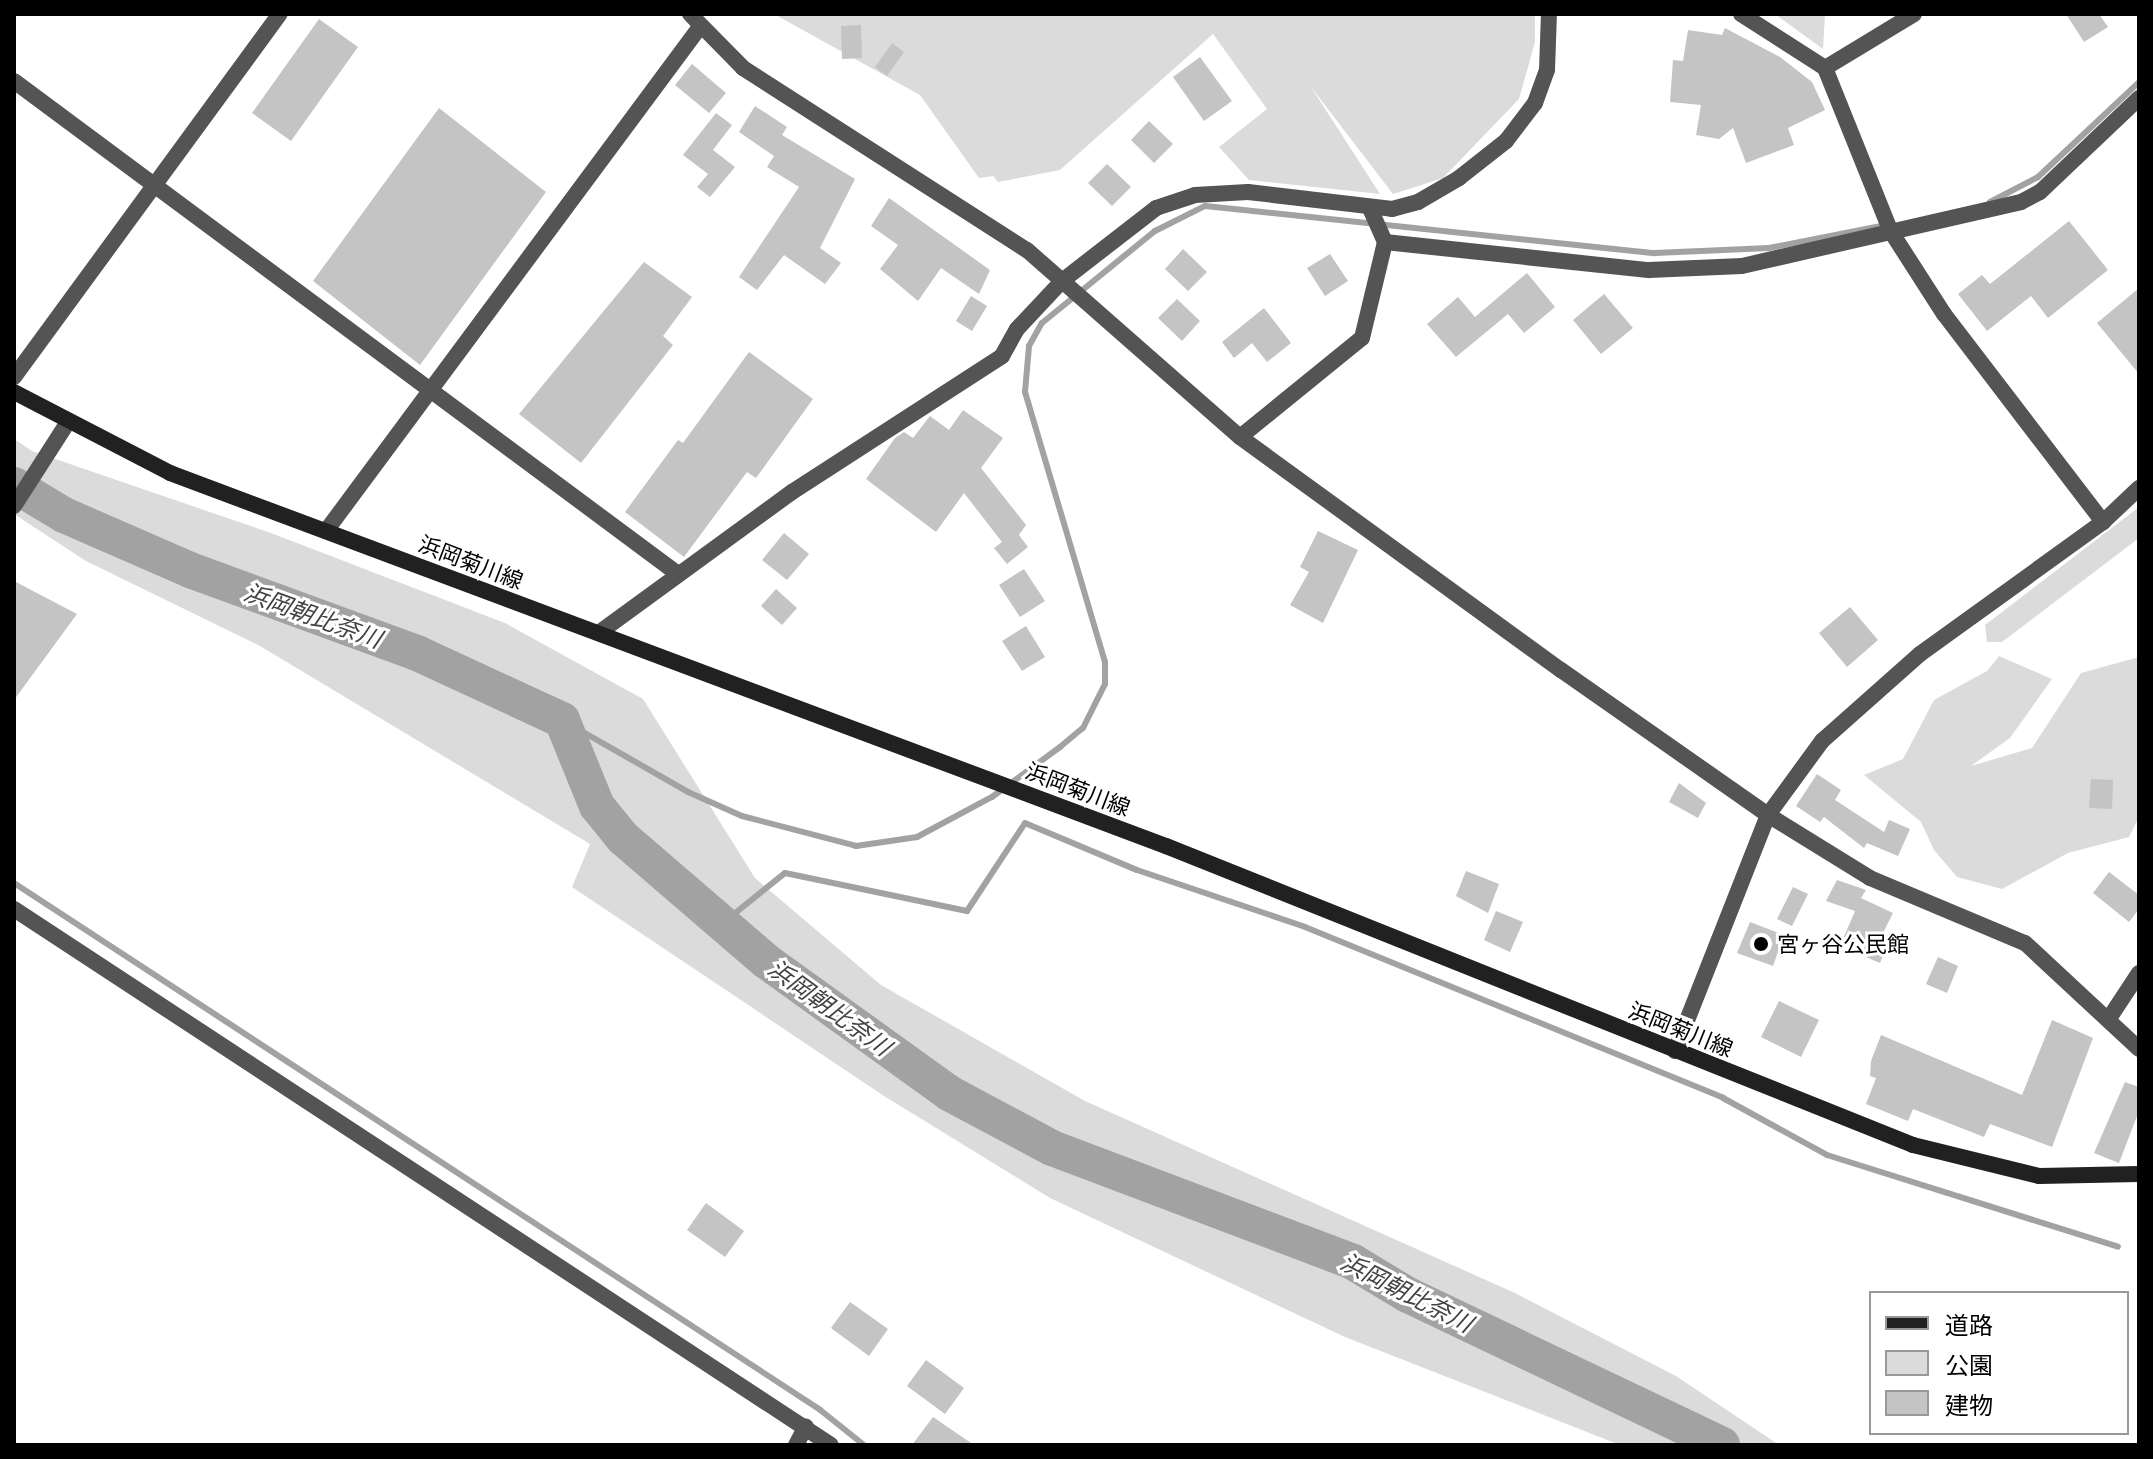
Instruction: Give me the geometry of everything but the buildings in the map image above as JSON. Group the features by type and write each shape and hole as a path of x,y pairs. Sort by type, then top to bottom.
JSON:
{"main road":[{"name":"浜岡菊川線","path":"14,392 170,473 1166,846 1913,1145 1974,1163 2039,1176 2139,1174"}],"street":[{"path":"14,377 153,183 280,14"},
{"path":"600,632 792,492 1002,356 1017,329 1062,281 1156,208 1195,195 1248,192 1370,208 1418,202 1506,141 1535,103 1547,70 1549,14"},
{"path":"1741,14 1825,68 1890,230 1944,314 2103,522"},
{"path":"1825,68 1914,14"},
{"path":"326,531 694,21 743,68 1027,250 1240,437 1768,815 1870,878 2025,943 2110,1017 2139,1049"},
{"path":"14,81 430,386 678,574"},
{"path":"1385,242 1649,270 1742,266 1890,230 1978,216 2021,202 2040,192 2139,98"},
{"path":"1240,437 1362,338 1385,242 1370,208"},
{"path":"14,506 68,422"},
{"path":"1675,1051 1768,815 1822,741 1861,703 2103,522 2139,488"},
{"path":"14,909 831,1445"},
{"path":"2110,1017 2139,973"},
{"path":"796,1445 806,1426"}],"green space":[{"path":"774,14 1535,14 1535,42 1519,99 1443,178 1393,194 1311,87 1380,194 1249,180 1219,147 1267,109 1213,34 1060,170 998,182 993,176 979,178 920,95"},
{"path":"1775,14 1825,14 1823,49"},
{"path":"14,439 32,451 271,533 505,623 643,699 755,878 881,985 1085,1101 1515,1293 1676,1376 1779,1445 1620,1445 1345,1337 1050,1198 884,1096 572,887 590,844 260,646 86,561 14,514"},
{"path":"2139,507 2139,538 2002,642 1987,642 1985,625"},
{"path":"1999,656 2052,679 2010,738 1971,766 2032,748 2081,673 2139,657 2139,817 2129,837 2068,853 2002,889 1957,877 1934,850 1921,822 1864,775 1903,759 1934,700 1987,671"}],"waterway":[{"path":"1990,202 2038,177 2139,82"},
{"path":"562,720 688,792 742,816 856,846 917,837 992,797 1060,747 1083,728 1105,684 1105,662 1025,392 1029,346 1042,323 1155,231 1205,206 1655,253 1769,248 1885,225"},
{"name":"浜岡朝比奈川","path":"14,485 64,515 190,570 417,653 562,720 597,806 623,838 766,961 949,1093 1052,1148 1353,1262 1408,1295 1722,1445"},
{"path":"724,922 785,873 967,911 1025,823 1137,870 1305,927 1723,1098 1827,1155 2118,1247"},
{"path":"14,883 819,1409 864,1445"}],"place":[{"name":"宮ヶ谷公民館","path":"1761,944"}]}
